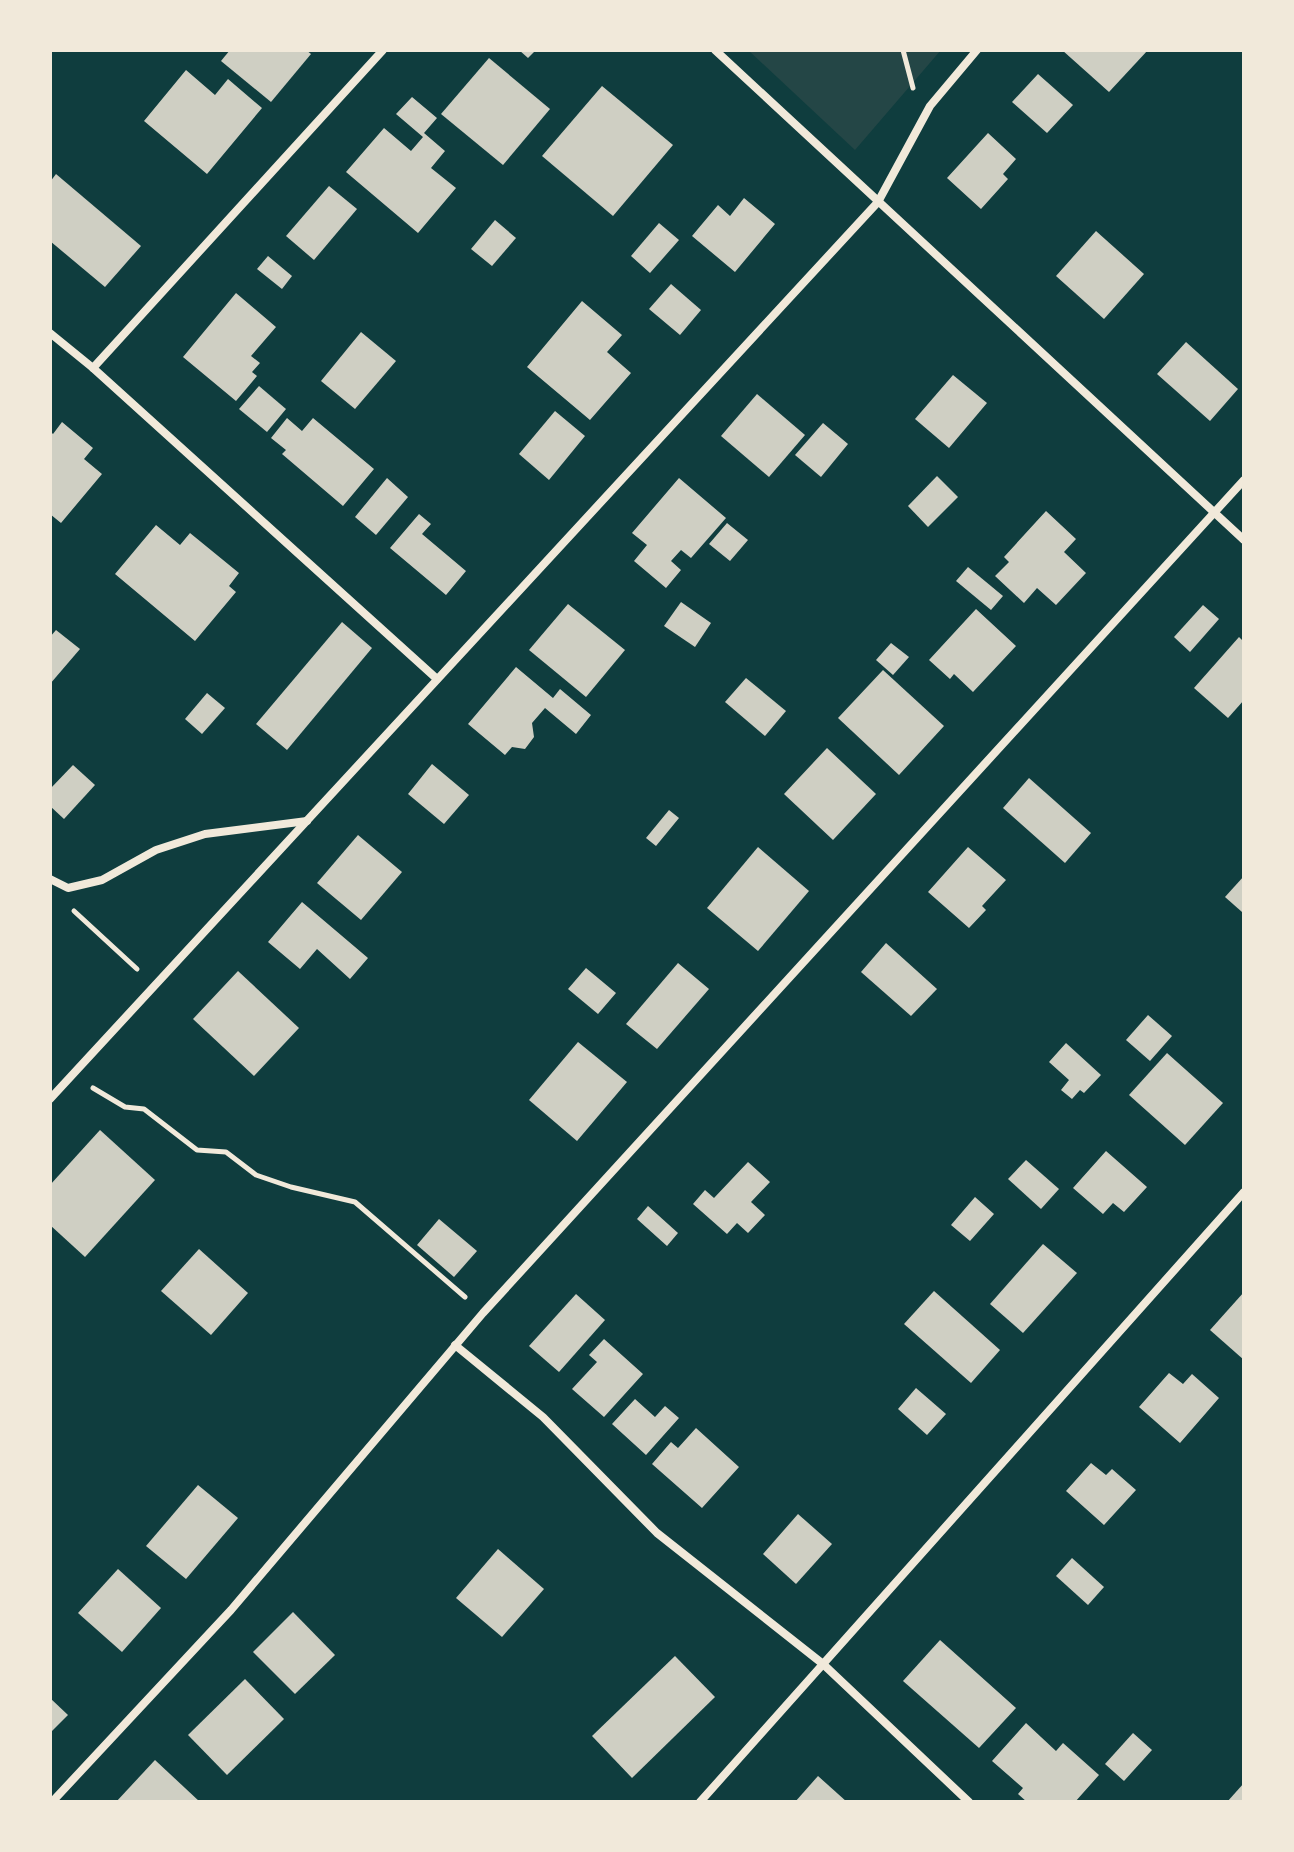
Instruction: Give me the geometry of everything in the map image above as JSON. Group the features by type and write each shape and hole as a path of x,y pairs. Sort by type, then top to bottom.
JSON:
{"street":[{"path":"93,368 383,50"},
{"path":"715,50 1244,540"},
{"path":"50,1099 878,202 930,106 977,50"},
{"path":"50,333 93,368 437,679"},
{"path":"52,1802 231,1610 483,1313 1244,480"},
{"path":"50,879 68,888 102,880 156,850 205,834 308,821"},
{"path":"700,1802 1244,1192"},
{"path":"455,1345 543,1417 657,1533 823,1664 969,1802"}],"path":[{"path":"903,50 914,93 930,106"},
{"path":"71,908 156,987"},
{"path":"72,1074 125,1107 144,1109 197,1150 226,1152 256,1175 355,1202 483,1313"}],"shaded area":[{"path":"748,50 941,50 855,150"}],"building":[{"path":"230,50 306,50 311,54 271,102 221,61"},
{"path":"519,50 536,50 528,58"},
{"path":"1062,50 1148,50 1109,92"},
{"path":"489,58 550,109 503,165 441,114"},
{"path":"186,70 215,95 228,79 262,108 207,174 144,121"},
{"path":"1038,74 1073,105 1047,133 1012,102"},
{"path":"602,86 673,145 613,216 542,156"},
{"path":"412,97 437,118 424,133 445,151 431,168 456,188 418,233 346,172 384,128 411,151 423,137 396,114"},
{"path":"988,133 1016,159 1003,174 1008,179 981,209 947,178"},
{"path":"56,174 141,246 105,287 50,241 50,182"},
{"path":"329,186 357,209 314,260 286,236"},
{"path":"744,198 775,224 735,272 692,236 718,205 730,216"},
{"path":"495,220 516,238 492,266 471,249"},
{"path":"659,223 679,240 650,273 631,256"},
{"path":"1096,231 1144,274 1104,319 1056,276"},
{"path":"268,256 292,276 282,289 257,269"},
{"path":"671,284 701,310 680,335 649,309"},
{"path":"236,293 276,327 251,356 260,363 252,372 257,376 236,401 183,357"},
{"path":"582,301 622,335 607,352 631,373 590,420 527,367"},
{"path":"361,332 396,361 355,409 321,381"},
{"path":"1186,342 1238,389 1210,421 1157,374"},
{"path":"953,375 987,403 949,448 915,419"},
{"path":"259,386 286,409 267,432 239,409"},
{"path":"757,394 805,435 769,477 721,436"},
{"path":"555,411 585,436 549,480 519,454"},
{"path":"287,418 302,431 313,418 374,469 343,506 282,454 286,450 271,438"},
{"path":"62,422 93,448 84,459 102,474 61,523 50,514 50,431 53,434"},
{"path":"823,423 848,444 821,477 795,455"},
{"path":"937,476 958,497 928,527 908,506"},
{"path":"387,478 408,497 376,535 355,517"},
{"path":"679,478 726,518 691,558 681,550 671,561 681,570 666,588 634,561 647,545 632,533"},
{"path":"1046,511 1076,539 1064,552 1086,573 1056,605 1037,588 1024,603 995,576 1009,562 1004,557"},
{"path":"419,514 431,524 422,534 466,571 446,595 390,548"},
{"path":"727,523 748,540 730,561 709,544"},
{"path":"156,525 180,545 190,533 239,573 229,586 236,592 195,641 115,574"},
{"path":"968,567 1003,596 991,610 956,581"},
{"path":"681,602 711,623 695,647 664,626"},
{"path":"568,604 625,650 586,697 529,650"},
{"path":"1203,605 1219,619 1190,652 1174,637"},
{"path":"976,609 1016,646 973,692 954,674 950,679 929,660"},
{"path":"342,622 372,648 287,750 256,724"},
{"path":"56,630 80,649 50,684 50,637"},
{"path":"1239,637 1244,642 1244,700 1228,718 1194,688"},
{"path":"891,643 909,657 893,675 876,660"},
{"path":"516,667 553,698 560,689 591,715 576,734 545,708 532,723 534,737 525,749 512,747 505,755 468,724"},
{"path":"883,670 944,726 899,775 838,718"},
{"path":"746,678 786,711 765,736 725,702"},
{"path":"207,693 225,708 202,734 185,719"},
{"path":"827,748 876,794 833,840 784,794"},
{"path":"432,764 469,795 444,824 408,794"},
{"path":"73,765 95,785 64,819 50,806 50,789"},
{"path":"1029,778 1091,833 1065,863 1003,808"},
{"path":"669,810 679,818 656,846 646,838"},
{"path":"358,835 402,872 361,920 317,883"},
{"path":"758,847 809,891 758,951 707,908"},
{"path":"968,847 1006,880 982,906 986,910 969,928 928,892"},
{"path":"1244,876 1244,909 1242,912 1225,897"},
{"path":"302,902 368,958 350,979 317,949 300,969 268,942"},
{"path":"886,943 937,989 911,1016 861,972"},
{"path":"678,963 709,989 657,1049 626,1024"},
{"path":"586,968 616,993 598,1014 568,989"},
{"path":"238,971 299,1028 254,1076 193,1019"},
{"path":"1148,1015 1172,1036 1150,1061 1126,1040"},
{"path":"578,1042 627,1082 577,1141 529,1100"},
{"path":"1066,1043 1101,1075 1084,1093 1080,1090 1072,1099 1061,1090 1069,1080 1049,1062"},
{"path":"1167,1053 1223,1103 1185,1145 1129,1095"},
{"path":"100,1130 155,1180 85,1257 50,1225 50,1185"},
{"path":"1106,1151 1147,1187 1124,1212 1113,1203 1103,1214 1073,1188"},
{"path":"1026,1160 1059,1189 1041,1209 1008,1179"},
{"path":"748,1162 770,1182 751,1202 765,1215 748,1233 737,1223 727,1234 693,1204 705,1190 714,1198"},
{"path":"975,1197 994,1214 970,1241 951,1225"},
{"path":"648,1206 678,1233 667,1246 637,1219"},
{"path":"439,1219 477,1251 454,1277 417,1245"},
{"path":"1043,1244 1077,1273 1023,1333 990,1304"},
{"path":"199,1249 248,1293 211,1335 161,1291"},
{"path":"934,1291 1000,1350 971,1383 904,1324"},
{"path":"1244,1292 1244,1360 1210,1330"},
{"path":"576,1294 605,1320 559,1372 529,1346"},
{"path":"604,1339 643,1374 604,1417 572,1389 597,1362 589,1355"},
{"path":"1169,1373 1183,1384 1192,1374 1219,1398 1180,1443 1139,1407"},
{"path":"916,1388 946,1414 927,1435 898,1409"},
{"path":"635,1399 655,1417 665,1406 679,1418 646,1455 612,1424"},
{"path":"696,1428 739,1467 702,1508 652,1464 671,1442 678,1448"},
{"path":"1091,1463 1106,1475 1112,1469 1136,1490 1104,1525 1066,1491"},
{"path":"198,1485 238,1518 186,1579 146,1546"},
{"path":"798,1514 832,1544 796,1584 763,1554"},
{"path":"498,1549 544,1589 502,1637 456,1598"},
{"path":"1072,1558 1104,1587 1088,1605 1056,1576"},
{"path":"118,1569 161,1608 122,1652 78,1613"},
{"path":"293,1612 335,1655 295,1694 253,1652"},
{"path":"940,1640 1016,1708 979,1748 903,1681"},
{"path":"675,1656 715,1697 632,1778 592,1736"},
{"path":"245,1679 284,1719 227,1775 188,1735"},
{"path":"50,1698 68,1715 50,1733"},
{"path":"1026,1723 1056,1751 1063,1743 1099,1775 1075,1802 1027,1802 1018,1794 1023,1788 992,1761"},
{"path":"1133,1733 1152,1750 1124,1781 1105,1764"},
{"path":"155,1760 200,1802 116,1802"},
{"path":"818,1776 847,1802 795,1802"},
{"path":"1244,1783 1244,1802 1227,1802"}]}
